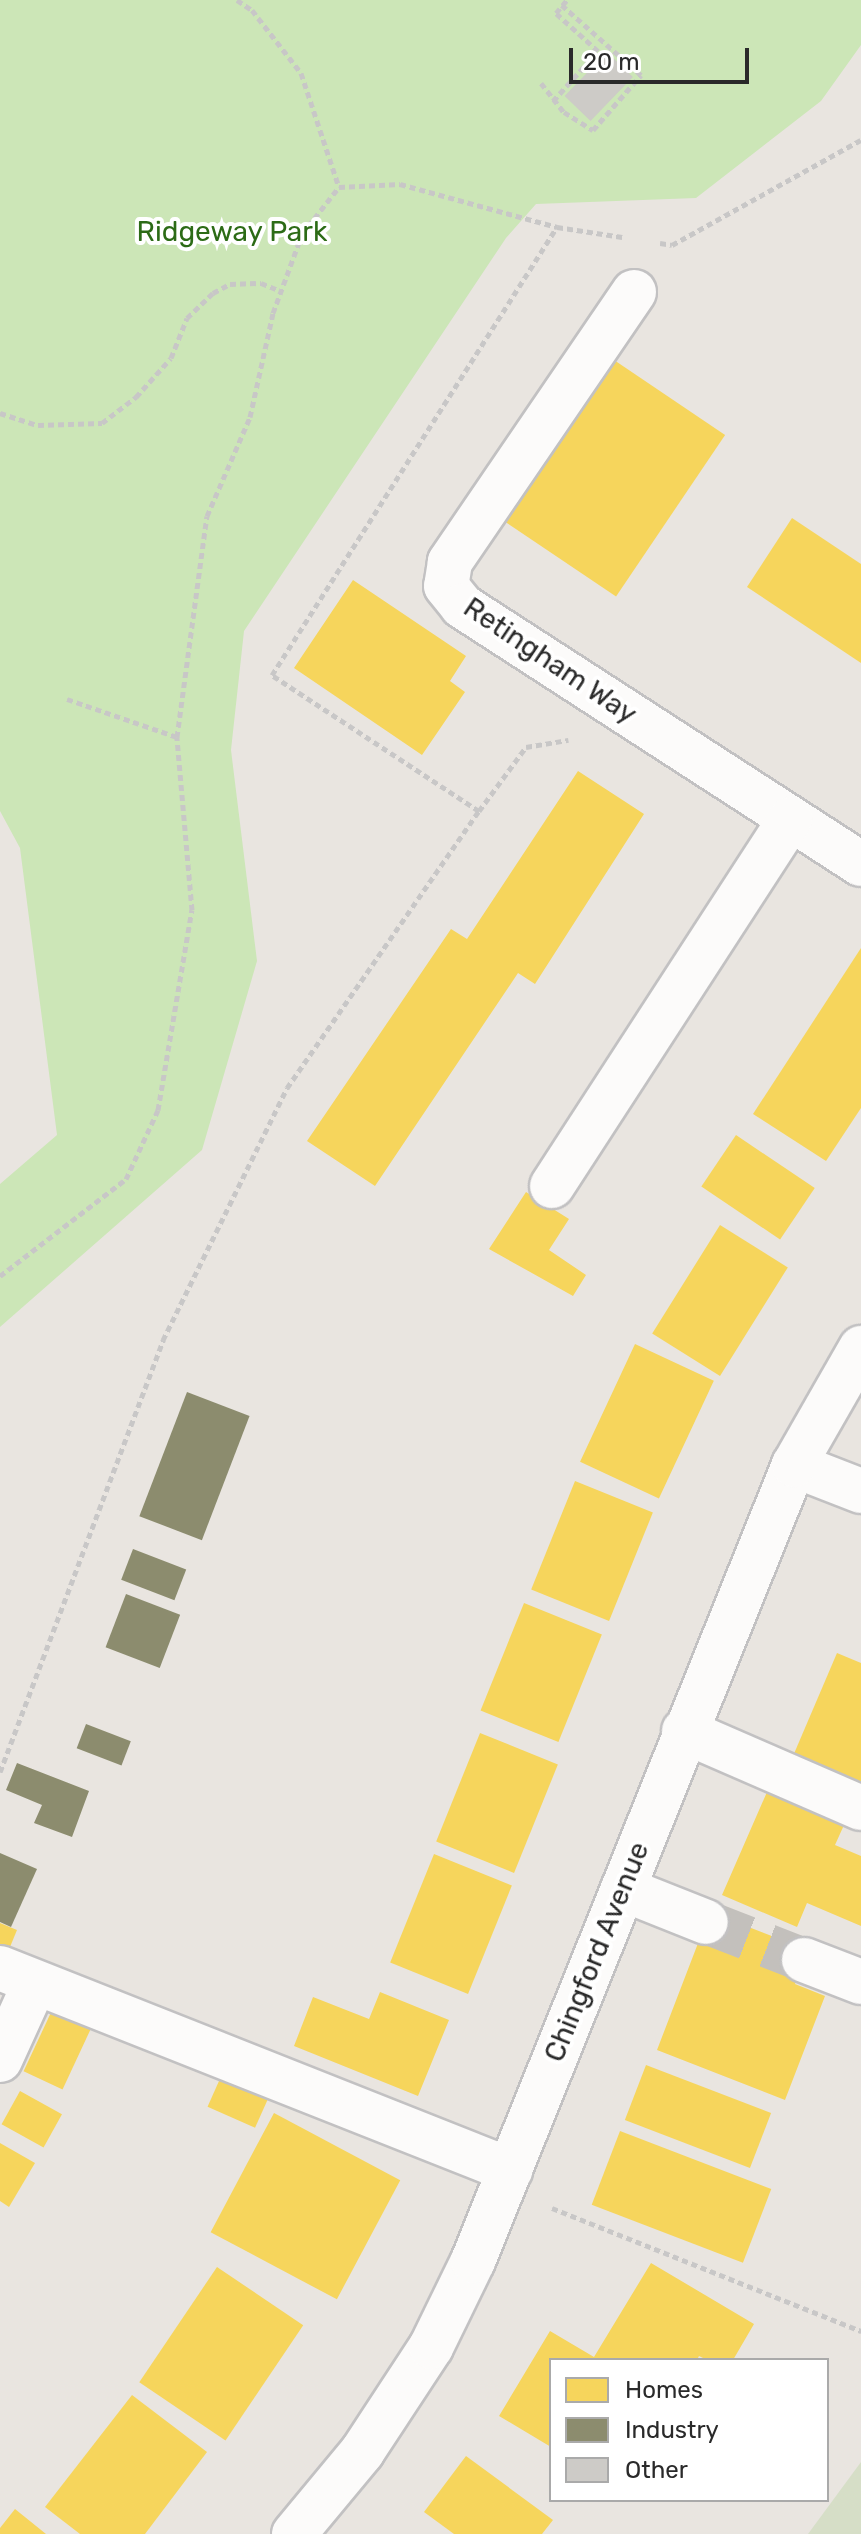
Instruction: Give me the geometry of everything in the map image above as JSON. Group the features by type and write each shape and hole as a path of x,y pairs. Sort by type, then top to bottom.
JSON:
{"street":[{"name":"Retingham Way","path":"634,292 450,562 446,586 462,606 861,864"},
{"path":"552,1186 790,819"},
{"name":"Chingford Avenue","path":"294,2534 362,2452 431,2347 473,2261 684,1731 794,1465 861,1348"},
{"path":"794,1465 861,1491"},
{"path":"684,1731 861,1808"},
{"path":"623,1889 706,1922"},
{"path":"804,1960 861,1982"},
{"path":"0,2060 18,1975 506,2179"}],"path":[{"path":"237,0 252,10 301,73 339,187"},
{"path":"541,83 553,101 593,130 641,75 565,3 556,13 598,51 553,101"},
{"path":"658,243 672,245 861,140"},
{"path":"0,1276 126,1179 158,1110 192,910 177,737 207,516 250,417 281,291 302,234 339,187 400,184 557,227 629,238"},
{"path":"479,811 272,675 557,227"},
{"path":"0,413 38,425 102,423 136,397 171,358 187,318 213,293 230,284 261,283 281,291"},
{"path":"67,699 177,737"},
{"path":"0,1772 163,1340 280,1102 526,747 567,739 580,747"},
{"path":"506,2179 861,2331"}],"green space":[{"name":"Ridgeway Park","path":"0,0 861,0 861,45 821,101 696,198 536,204 506,238 244,631 231,750 257,961 202,1150 0,1327 0,1184 57,1135 20,848 0,811"},
{"path":"861,2462 861,2534 808,2534"}],"building: Homes":[{"path":"614,360 725,435 616,597 505,522"},
{"path":"792,518 861,564 861,663 747,587"},
{"path":"353,580 466,656 450,681 465,692 422,755 294,668"},
{"path":"578,771 644,814 535,984 518,973 375,1186 307,1141 451,929 467,939"},
{"path":"861,948 861,1108 826,1161 753,1114"},
{"path":"736,1135 815,1188 780,1240 701,1186"},
{"path":"526,1192 569,1219 549,1250 586,1275 573,1296 489,1249"},
{"path":"720,1225 788,1267 720,1376 652,1334"},
{"path":"635,1344 714,1381 659,1499 580,1462"},
{"path":"575,1481 653,1512 609,1621 531,1589"},
{"path":"524,1603 602,1634 558,1742 481,1711"},
{"path":"837,1653 861,1663 861,1785 793,1756"},
{"path":"480,1733 558,1764 514,1873 436,1841"},
{"path":"767,1792 844,1825 835,1845 861,1856 861,1926 807,1903 797,1927 722,1895"},
{"path":"434,1854 512,1885 468,1994 390,1962"},
{"path":"710,1912 808,1950 795,1984 825,1996 785,2100 657,2050"},
{"path":"0,1923 17,1930 3,1964 0,1962"},
{"path":"380,1992 449,2020 418,2096 294,2046 313,1997 369,2019"},
{"path":"54,2006 93,2024 63,2089 24,2071"},
{"path":"646,2065 771,2113 750,2168 625,2120"},
{"path":"223,2072 271,2093 255,2128 208,2107"},
{"path":"20,2091 62,2114 44,2148 2,2124"},
{"path":"274,2113 400,2180 337,2299 211,2232"},
{"path":"620,2131 771,2189 743,2263 592,2205"},
{"path":"0,2143 35,2163 9,2207 0,2201"},
{"path":"651,2263 754,2324 734,2358 549,2358 549,2446 499,2416 550,2331 594,2357"},
{"path":"217,2267 303,2325 225,2440 139,2382"},
{"path":"132,2395 207,2452 145,2534 80,2534 45,2507"},
{"path":"466,2456 553,2520 542,2534 454,2534 424,2512"},
{"path":"15,2509 46,2534 0,2534 0,2528"}],"building: Industry":[{"path":"187,1392 250,1416 202,1540 139,1516"},
{"path":"133,1549 186,1569 174,1600 121,1580"},
{"path":"126,1594 180,1615 160,1668 106,1647"},
{"path":"86,1724 131,1741 121,1765 77,1748"},
{"path":"17,1763 89,1791 72,1837 34,1823 42,1805 6,1790"},
{"path":"0,1853 37,1869 11,1927 0,1922"}],"building: Other":[{"path":"607,52 633,77 591,121 565,96"}],"tunnel":[{"path":"706,1922 804,1960"}]}
